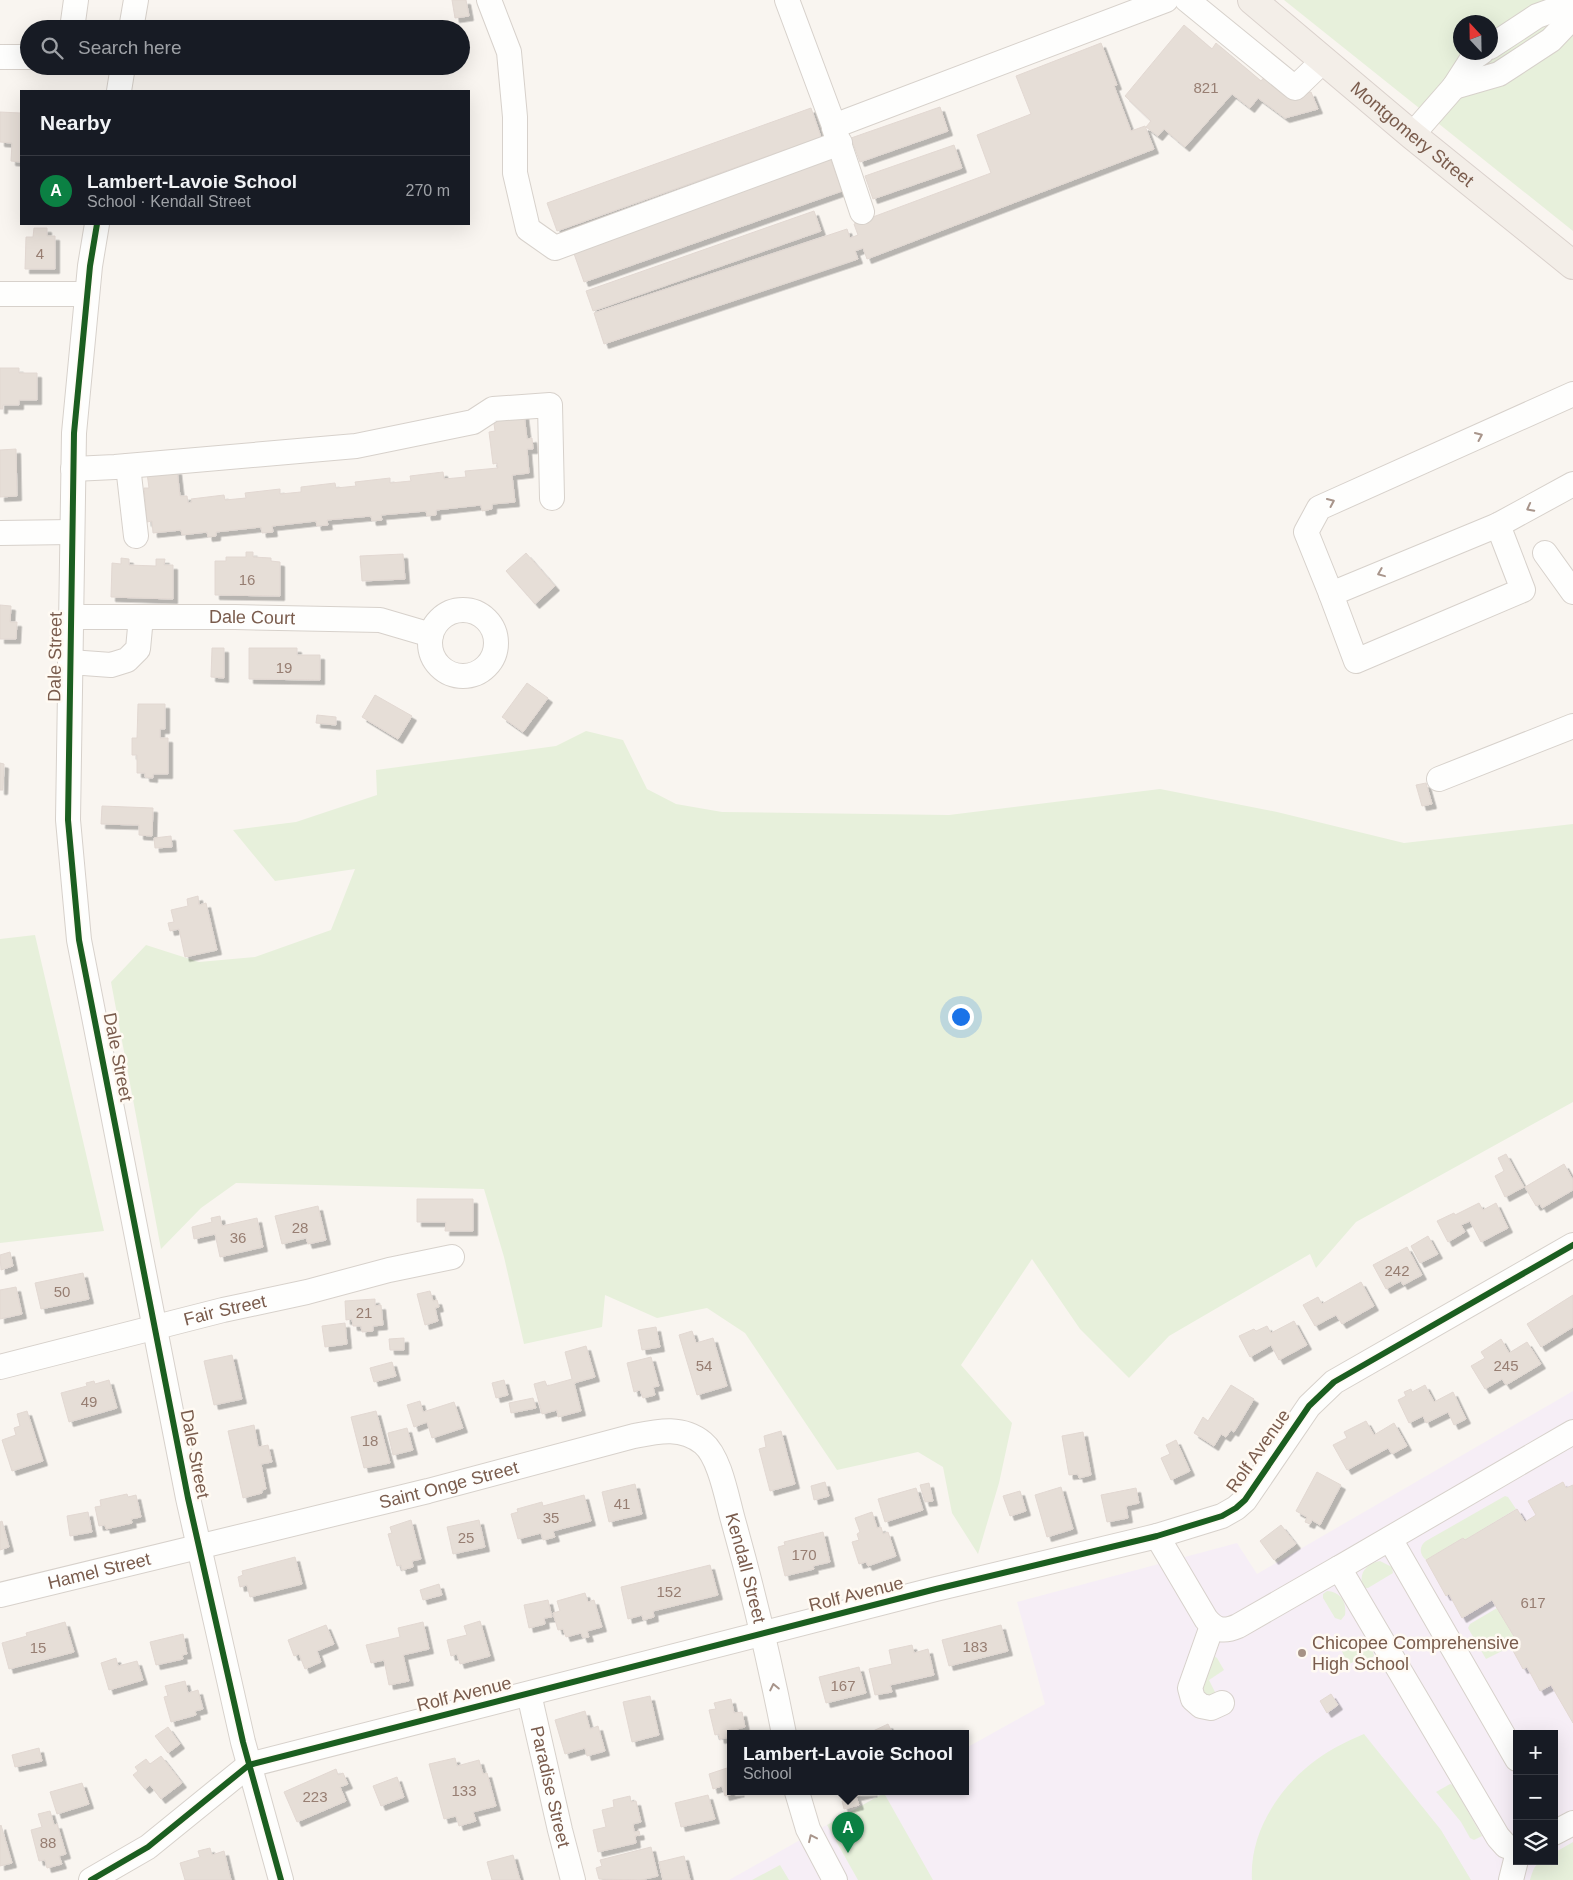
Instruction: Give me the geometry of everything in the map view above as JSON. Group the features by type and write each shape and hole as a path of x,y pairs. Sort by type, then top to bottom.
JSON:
{"main road":[{"name":"Montgomery Street","path":"1252,0 1412,135 1573,265"}],"street":[{"path":"73,20 76,0"},
{"path":"133,20 136,0"},
{"path":"488,0 509,52 515,117 515,173 528,229 555,248 1166,0"},
{"path":"787,0 837,135 862,212"},
{"path":"1187,0 1296,88 1324,60"},
{"path":"1498,42 1537,16 1573,3"},
{"path":"1454,87 1499,74 1551,40 1573,17"},
{"path":"0,57 20,57"},
{"path":"1412,135 1454,87 1471,60"},
{"path":"119,90 122,75"},
{"name":"Dale Street","path":"96,225 87,294 74,433 73,469 68,820 79,940 199,1546 250,1765 281,1880"},
{"path":"0,294 87,294"},
{"path":"1498,525 1523,590 1356,660 1306,532 1319,508 1573,394"},
{"path":"73,469 356,446 473,422 493,409 550,405 552,498"},
{"path":"128,466 136,536"},
{"path":"1331,594 1498,525 1573,484"},
{"path":"0,533 72,532"},
{"path":"1545,553 1573,592"},
{"name":"Dale Court","path":"71,617 236,617 380,620 431,635"},
{"path":"70,662 111,665 127,660 138,649 141,617"},
{"path":"1439,779 1573,726"},
{"name":"Rolf Avenue","path":"91,1880 148,1847 250,1765 936,1589 1157,1536 1222,1516 1245,1500 1309,1406 1334,1382 1573,1245"},
{"name":"Fair Street","path":"0,1367 224,1310 307,1292 389,1270 452,1257"},
{"name":"Saint Onge Street","path":"199,1546 428,1491 634,1436 662,1430 676,1430 697,1439"},
{"path":"1157,1536 1212,1626 1220,1630 1228,1630 1390,1539 1573,1432"},
{"name":"Kendall Street","path":"697,1439 705,1444 710,1451 723,1483 763,1633 783,1730"},
{"path":"1390,1539 1513,1752"},
{"name":"Hamel Street","path":"0,1595 199,1546"},
{"path":"1339,1568 1498,1837 1506,1846 1513,1848"},
{"path":"1212,1626 1190,1688 1193,1699 1200,1706 1211,1708 1222,1703"},
{"name":"Paradise Street","path":"529,1694 573,1880"},
{"path":"799,1795 808,1829 835,1880"},
{"path":"1511,1880 1515,1865"}],"shaded area":[{"name":"Chicopee Comprehensive High School","path":"1573,1391 1573,1880 729,1880 880,1795 969,1795 969,1746 1045,1704 1017,1602 1237,1543 1257,1574"}],"green space":[{"path":"1284,0 1573,0 1573,231"},
{"path":"586,731 623,740 647,789 676,804 722,812 949,815 1160,789 1277,812 1404,843 1573,824 1573,1102 1356,1222 1316,1268 1310,1254 1169,1336 1129,1378 1080,1329 1032,1259 961,1365 1012,1423 999,1483 978,1554 952,1513 943,1467 918,1452 837,1470 745,1333 707,1308 657,1318 605,1295 602,1327 524,1344 504,1257 484,1189 236,1183 201,1208 161,1249 111,982 146,945 199,962 255,957 331,930 355,869 275,881 233,830 296,822 377,795 376,770 556,746"},
{"path":"35,935 104,1231 0,1243 0,939"},
{"path":"1505,1496 1508,1497 1516,1509 1465,1540 1463,1538 1426,1560 1424,1558 1421,1548 1426,1541"},
{"path":"1380,1561 1392,1567 1393,1573 1368,1588 1364,1588 1362,1574 1364,1570 1371,1564"},
{"path":"1327,1591 1336,1593 1344,1602 1345,1615 1341,1620 1335,1618 1323,1598 1323,1594"},
{"path":"1497,1608 1518,1643 1486,1659 1468,1628 1470,1624"},
{"path":"1352,1644 1368,1647 1373,1651 1374,1656 1362,1665 1358,1659 1348,1665 1341,1649"},
{"path":"1214,1656 1224,1670 1209,1680 1216,1694 1208,1698 1198,1690"},
{"path":"1364,1734 1441,1830 1471,1880 1252,1880 1252,1862 1261,1828 1279,1797 1316,1760 1327,1752"},
{"path":"1450,1784 1453,1785 1482,1836 1474,1840 1470,1838 1461,1822 1436,1792"},
{"path":"880,1795 885,1795 933,1880 858,1880 827,1825"},
{"path":"1573,1842 1573,1880 1530,1880 1533,1870 1537,1865 1558,1865 1558,1851"},
{"path":"780,1865 789,1880 752,1880"}],"building":[{"path":"452,0 466,0 469,16 455,18"},
{"path":"1184,25 1212,49 1216,43 1261,81 1266,75 1292,97 1311,92 1318,109 1285,118 1258,98 1250,108 1232,94 1185,147 1164,129 1158,136 1146,127 1151,121 1125,96"},
{"path":"1101,43 1117,85 1114,86 1131,131 1145,126 1154,149 867,259 863,248 855,251 858,259 604,344 594,313 847,229 850,238 858,235 854,224 991,173 977,135 1031,114 1016,76"},
{"path":"940,107 948,131 860,162 851,138"},
{"path":"811,108 821,137 557,231 547,203"},
{"path":"0,112 20,113 20,162 11,161 12,143 0,142"},
{"path":"954,145 962,168 873,199 865,176"},
{"path":"830,157 842,191 584,282 572,248"},
{"path":"814,211 821,231 593,311 586,291"},
{"path":"34,228 47,228 47,236 55,236 55,269 25,269 26,237 33,237"},
{"path":"0,368 19,368 19,373 37,373 37,400 19,400 19,405 3,405 3,409 0,409"},
{"path":"524,414 527,439 532,438 533,449 527,449 529,473 512,475 515,502 492,504 492,509 482,511 481,505 436,510 436,515 427,516 426,511 381,515 382,520 372,521 371,516 327,520 328,525 317,526 316,521 272,526 273,532 262,533 261,527 216,532 216,536 208,537 207,532 182,535 181,530 153,533 152,521 147,522 144,488 149,488 147,473 177,470 180,496 187,496 188,503 192,502 191,499 224,495 225,500 246,498 245,493 280,489 280,494 301,492 301,487 335,483 336,488 356,486 355,482 390,478 390,483 411,481 410,476 443,472 444,479 466,477 465,471 498,468 497,463 493,464 489,432 495,431 493,417"},
{"path":"16,449 17,496 0,497 0,450"},
{"path":"246,552 253,552 253,557 271,558 271,561 280,562 280,596 215,595 215,561 226,561 226,557 246,557"},
{"path":"526,553 555,586 535,604 506,571"},
{"path":"403,554 405,579 362,581 360,556"},
{"path":"121,558 129,559 129,565 156,566 156,559 165,559 164,565 173,565 173,599 111,597 112,563 121,564"},
{"path":"0,605 11,606 10,622 17,622 16,639 0,639"},
{"path":"212,648 224,648 224,678 211,677"},
{"path":"249,648 297,648 297,655 320,655 320,680 249,679"},
{"path":"527,683 548,698 523,732 502,717"},
{"path":"375,695 412,716 398,739 362,717"},
{"path":"138,704 165,704 165,729 160,729 160,738 168,738 168,774 153,774 153,778 145,777 145,773 137,773 137,755 132,755 132,738 137,738"},
{"path":"317,715 336,717 336,725 316,723"},
{"path":"0,763 4,764 3,790 0,790"},
{"path":"1426,783 1432,804 1422,806 1416,785"},
{"path":"102,806 153,808 152,836 139,835 139,825 101,824"},
{"path":"171,836 172,847 155,848 154,838"},
{"path":"198,896 199,905 206,903 217,950 185,957 179,929 170,931 168,923 174,922 171,910 188,906 187,899"},
{"path":"1506,1154 1524,1187 1505,1197 1495,1176 1504,1171 1498,1158"},
{"path":"1564,1164 1573,1180 1573,1190 1542,1208 1540,1204 1536,1206 1525,1187"},
{"path":"417,1199 473,1199 473,1231 445,1231 446,1222 417,1222"},
{"path":"1479,1203 1483,1210 1496,1203 1508,1228 1481,1242 1470,1221 1461,1225 1465,1232 1448,1242 1437,1221 1454,1213 1455,1215"},
{"path":"318,1206 326,1240 308,1244 306,1238 282,1244 275,1216"},
{"path":"220,1216 222,1226 257,1218 263,1247 220,1257 215,1234 194,1239 192,1227 212,1222 211,1218"},
{"path":"1428,1236 1438,1254 1420,1263 1411,1246"},
{"path":"1407,1247 1422,1275 1403,1285 1401,1281 1386,1289 1373,1265"},
{"path":"10,1252 13,1266 1,1270 0,1255"},
{"path":"83,1273 89,1299 41,1309 35,1283"},
{"path":"1361,1282 1374,1306 1342,1324 1336,1315 1315,1326 1303,1305 1318,1297 1322,1304"},
{"path":"16,1287 22,1314 0,1319 0,1290"},
{"path":"430,1291 433,1301 437,1300 439,1307 435,1308 438,1321 425,1325 417,1294"},
{"path":"1573,1295 1573,1327 1541,1347 1527,1324"},
{"path":"375,1299 375,1306 381,1305 383,1325 373,1326 373,1331 362,1332 361,1326 353,1326 352,1319 346,1320 345,1301"},
{"path":"1294,1321 1307,1345 1279,1360 1271,1345 1250,1357 1239,1336 1254,1329 1256,1331 1267,1326 1271,1333"},
{"path":"345,1323 347,1344 325,1347 322,1326"},
{"path":"656,1327 660,1347 642,1350 638,1330"},
{"path":"692,1331 696,1343 713,1338 727,1386 697,1395 679,1335"},
{"path":"404,1338 404,1350 390,1350 389,1339"},
{"path":"1501,1339 1509,1353 1527,1342 1541,1364 1506,1385 1502,1379 1485,1389 1471,1366 1485,1358 1481,1352"},
{"path":"586,1346 595,1377 574,1383 581,1411 558,1417 557,1410 542,1414 534,1384 545,1381 547,1386 572,1379 565,1352"},
{"path":"232,1355 242,1399 214,1405 204,1361"},
{"path":"651,1357 659,1386 653,1387 655,1395 643,1398 640,1390 634,1392 627,1363"},
{"path":"392,1362 396,1376 374,1382 370,1368"},
{"path":"109,1380 117,1408 69,1422 61,1393 87,1386 86,1383 94,1381 95,1384"},
{"path":"504,1380 508,1395 496,1398 492,1383"},
{"path":"1231,1385 1254,1399 1234,1432 1231,1430 1226,1437 1221,1434 1214,1446 1194,1433 1203,1417 1208,1421"},
{"path":"1425,1385 1434,1402 1453,1392 1466,1419 1454,1425 1448,1412 1426,1423 1423,1416 1409,1423 1398,1400 1406,1396 1404,1392 1411,1389 1412,1392"},
{"path":"533,1398 536,1408 511,1413 509,1403"},
{"path":"420,1401 423,1412 454,1402 463,1428 432,1438 427,1422 414,1427 407,1405"},
{"path":"27,1411 43,1461 12,1471 2,1440 16,1435 14,1428 20,1426 17,1414"},
{"path":"376,1411 390,1463 364,1468 351,1417"},
{"path":"1366,1421 1374,1435 1394,1423 1407,1446 1392,1454 1388,1448 1347,1470 1333,1445 1347,1438 1344,1432"},
{"path":"254,1425 258,1447 268,1445 272,1462 261,1464 266,1489 262,1490 262,1493 243,1498 228,1431"},
{"path":"407,1428 413,1450 393,1455 388,1433"},
{"path":"781,1431 795,1484 770,1491 759,1449 766,1447 764,1436"},
{"path":"1083,1432 1091,1475 1079,1478 1078,1474 1069,1475 1062,1436"},
{"path":"1176,1440 1190,1471 1171,1480 1161,1458 1170,1454 1166,1445"},
{"path":"1317,1472 1341,1485 1320,1525 1312,1520 1310,1524 1305,1522 1307,1517 1296,1511"},
{"path":"825,1482 829,1496 814,1500 811,1486"},
{"name":"Chicopee Comprehensive High School","path":"1563,1482 1566,1488 1573,1485 1573,1723 1551,1685 1540,1691 1527,1667 1523,1669 1511,1647 1518,1643 1492,1600 1462,1618 1449,1594 1446,1596 1426,1560 1463,1538 1465,1540 1517,1509 1525,1522 1536,1515 1528,1501"},
{"path":"929,1483 933,1501 925,1502 920,1485"},
{"path":"635,1484 642,1514 609,1522 602,1492"},
{"path":"1061,1487 1073,1529 1047,1537 1035,1495"},
{"path":"916,1488 923,1510 885,1522 878,1499"},
{"path":"1136,1488 1139,1503 1126,1506 1128,1518 1107,1522 1101,1495"},
{"path":"1020,1491 1026,1511 1010,1516 1003,1496"},
{"path":"127,1494 128,1497 136,1495 141,1517 131,1519 132,1523 106,1529 105,1525 99,1526 95,1507 101,1506 100,1500"},
{"path":"584,1495 591,1521 553,1531 555,1537 543,1540 541,1533 518,1539 511,1514 518,1512 517,1509 542,1502 543,1506"},
{"path":"88,1512 92,1532 70,1536 67,1516"},
{"path":"872,1512 877,1528 881,1527 883,1534 888,1532 896,1556 868,1566 866,1562 859,1564 852,1542 859,1540 857,1534 860,1532 855,1518"},
{"path":"411,1520 421,1559 412,1561 413,1567 402,1570 401,1565 397,1566 388,1534 392,1533 390,1527"},
{"path":"479,1520 485,1547 453,1554 447,1527"},
{"path":"2,1521 9,1547 0,1550 0,1522"},
{"path":"1281,1525 1296,1544 1274,1560 1260,1541"},
{"path":"823,1532 830,1562 813,1566 814,1569 785,1576 778,1547 785,1545 784,1542"},
{"path":"295,1557 302,1584 250,1597 247,1585 240,1587 238,1577 243,1575 242,1571"},
{"path":"710,1565 718,1595 653,1611 654,1617 643,1620 642,1615 628,1619 621,1587"},
{"path":"439,1584 442,1595 423,1600 420,1590"},
{"path":"585,1593 588,1602 594,1600 602,1627 587,1631 589,1637 583,1638 581,1633 566,1637 563,1629 558,1630 553,1613 560,1611 557,1601"},
{"path":"548,1600 552,1617 544,1618 545,1624 529,1628 524,1605"},
{"path":"480,1621 490,1656 460,1664 457,1654 451,1656 447,1640 467,1635 464,1626"},
{"path":"65,1622 74,1652 9,1669 2,1643 27,1636 26,1633"},
{"path":"423,1622 429,1649 403,1655 409,1681 389,1685 384,1660 371,1663 366,1645 400,1637 398,1628"},
{"path":"326,1625 334,1644 317,1651 321,1662 305,1669 299,1654 294,1656 288,1640"},
{"path":"1001,1625 1008,1651 949,1666 942,1640"},
{"path":"183,1634 187,1654 182,1655 183,1659 156,1665 150,1642"},
{"path":"912,1645 914,1653 928,1649 934,1675 890,1685 892,1692 875,1695 869,1669 892,1664 889,1650"},
{"path":"116,1658 118,1666 137,1661 143,1680 109,1690 101,1663"},
{"path":"859,1667 866,1693 826,1703 819,1677"},
{"path":"185,1681 188,1693 198,1690 203,1709 195,1711 196,1715 171,1722 164,1697 168,1696 165,1686"},
{"path":"1331,1694 1338,1705 1327,1713 1320,1701"},
{"path":"650,1696 659,1735 632,1742 623,1702"},
{"path":"731,1699 734,1713 742,1712 745,1727 737,1730 727,1730 727,1738 720,1739 719,1734 715,1735 709,1710 716,1709 714,1703"},
{"path":"585,1711 590,1729 598,1726 605,1751 587,1756 585,1748 565,1754 555,1720"},
{"path":"888,1724 891,1730 875,1730"},
{"path":"168,1727 180,1744 168,1753 155,1736"},
{"path":"39,1748 42,1761 15,1767 12,1755"},
{"path":"161,1756 182,1783 161,1799 150,1785 145,1789 133,1775 138,1771 135,1767 146,1759 150,1764"},
{"path":"455,1758 457,1766 479,1760 483,1774 487,1773 496,1806 473,1812 476,1821 459,1826 456,1816 444,1819 429,1764"},
{"path":"727,1768 727,1795 729,1795 725,1796 722,1786 713,1789 709,1774"},
{"path":"336,1769 338,1775 343,1773 348,1784 340,1787 346,1801 297,1822 284,1792"},
{"path":"397,1777 404,1797 381,1806 373,1786"},
{"path":"82,1783 89,1804 57,1814 50,1792"},
{"path":"708,1795 715,1819 681,1827 675,1803"},
{"path":"844,1795 860,1795 856,1796 859,1805 844,1809 842,1801 845,1800"},
{"path":"630,1796 631,1802 636,1801 641,1822 633,1824 634,1832 639,1831 640,1835 635,1836 636,1843 598,1852 593,1830 606,1827 602,1810 614,1807 613,1800"},
{"path":"50,1811 54,1825 57,1824 66,1854 59,1856 62,1864 47,1868 45,1860 39,1861 31,1830 42,1827 38,1814"},
{"path":"0,1826 12,1863 0,1866"},
{"path":"651,1847 658,1876 641,1880 599,1879 596,1868 602,1866 600,1860"},
{"path":"210,1848 212,1855 224,1851 231,1880 185,1880 180,1863 200,1857 198,1851"},
{"path":"513,1855 520,1880 492,1880 487,1862"},
{"path":"684,1856 690,1880 663,1880 659,1862"}],"cycle path":[{"path":"97,225 90,266 74,433 68,820 79,940 188,1498 243,1742 281,1880"},
{"path":"91,1880 148,1847 249,1765 936,1589 1157,1536 1222,1516 1245,1500 1309,1406 1334,1382 1573,1245"}],"place":[{"name":"Chicopee Comprehensive High School","path":"1302,1653"},
{"name":"Lambert-Lavoie School","path":"848,1853"}]}
